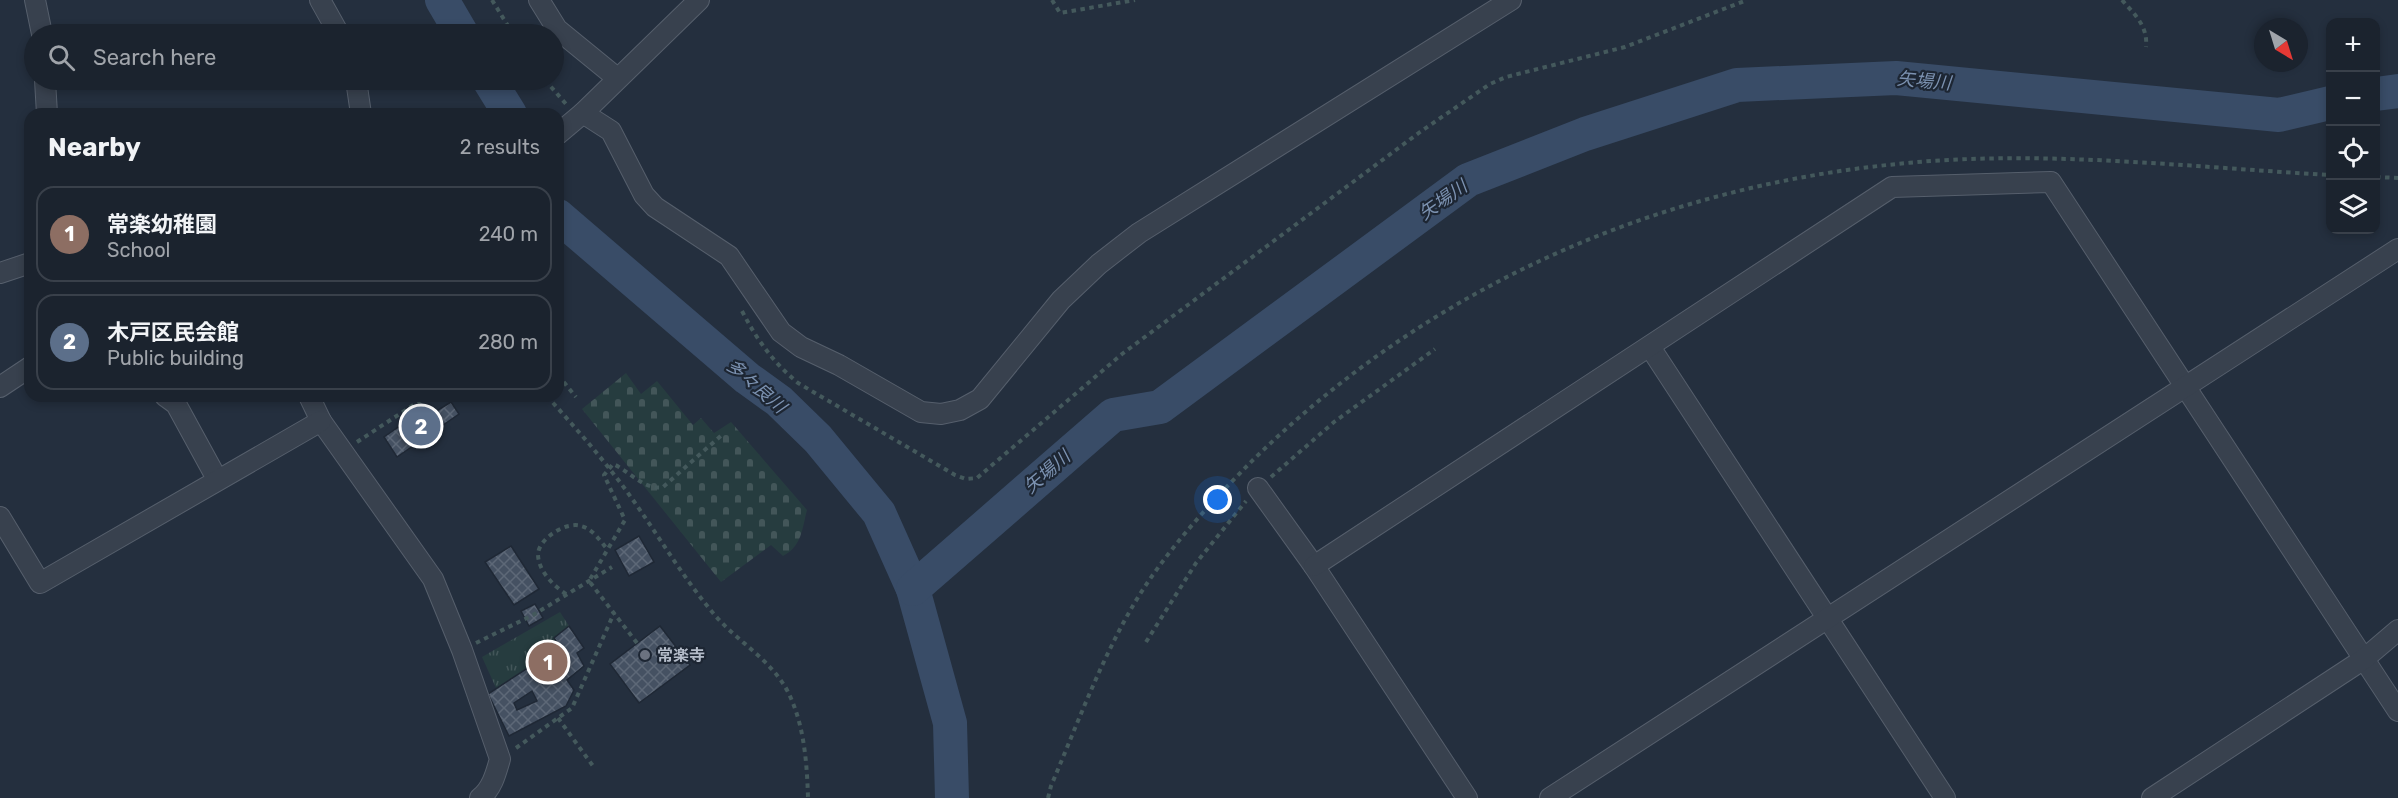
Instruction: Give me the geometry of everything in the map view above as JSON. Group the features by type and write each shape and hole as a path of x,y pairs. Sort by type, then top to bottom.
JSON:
{"street":[{"path":"35,0 40,24"},
{"path":"320,0 333,24"},
{"path":"539,0 554,24"},
{"path":"564,130 699,0"},
{"path":"580,116 612,131 644,195 656,207 729,255 781,332 801,347 839,365 921,412 941,414 960,410 980,399 1061,300 1099,264 1139,233 1510,0"},
{"path":"564,34 617,78"},
{"path":"45,90 46,108"},
{"path":"357,90 360,108"},
{"path":"1314,566 1650,348 1892,187 2051,182 2187,385 2398,711"},
{"path":"1550,798 2398,249"},
{"path":"0,273 24,265"},
{"path":"1650,348 1946,798"},
{"path":"0,387 24,371"},
{"path":"173,402 216,479"},
{"path":"312,402 321,421 433,579 462,650 500,759 486,794 480,798"},
{"path":"0,517 40,583 216,479 321,421"},
{"path":"1258,488 1314,566 1467,798"},
{"path":"2152,798 2364,658 2398,630"}],"path":[{"path":"492,0 507,24"},
{"path":"1052,0 1060,13 1135,0"},
{"path":"740,309 763,348 778,366 798,382 955,475 966,479 977,478 1131,347 1420,132 1490,84 1506,77 1625,47 1747,0"},
{"path":"2122,0 2140,21 2147,35 2146,47"},
{"path":"555,90 580,116"},
{"path":"1048,798 1089,697 1132,608 1218,495 1310,407 1351,376 1407,334 1513,273 1644,216 1718,194 1798,176 1888,165 2030,158 2326,175"},
{"path":"2380,177 2398,178"},
{"path":"564,382 576,397"},
{"path":"343,450 418,402"},
{"path":"553,402 608,467 712,613 741,643 772,667 788,692 799,721 807,764 808,798"},
{"path":"589,581 625,520 604,475 608,467 612,464 624,468 649,487 663,487 724,433"},
{"path":"566,594 553,586 542,569 538,554 542,544 569,525 580,525 591,531 608,550"},
{"path":"462,650 532,615 612,567"},
{"path":"589,581 637,643"},
{"path":"500,759 572,708 614,613"},
{"path":"558,718 593,766"}],"green space":[{"path":"626,373 641,394 657,381 693,425 701,418 714,433 731,422 807,510 798,542 789,552 783,556 771,545 721,582 582,409"},
{"path":"560,612 569,626 554,638 560,647 496,688 482,657"}],"building":[{"path":"451,402 459,414 397,457 384,437 430,405 435,412"},
{"path":"639,536 654,562 629,576 615,550"},
{"path":"511,546 539,589 514,605 485,562"},
{"path":"535,604 543,618 529,626 521,611"},
{"path":"569,626 584,648 577,653 584,666 567,680 574,690 566,706 509,736 488,694 560,647 554,638","holes":["532,691 537,701 517,710 514,703"]},
{"path":"660,626 690,665 639,703 610,664"}],"waterway":[{"name":"多々良川","path":"442,0 456,24"},
{"name":"矢場川","path":"913,589 1113,415 1160,407 1468,180 1585,134 1737,85 1896,78 2279,115 2326,104"},
{"name":"多々良川","path":"495,90 506,108"},
{"name":"矢場川","path":"2380,93 2398,91"},
{"name":"多々良川","path":"564,221 747,378 779,401 818,439 879,513 913,589 950,723 952,798"}],"place":[{"name":"木戸区民会館","path":"421,426"},
{"name":"常楽寺","path":"645,655"},
{"name":"常楽幼稚園","path":"548,662"}]}
